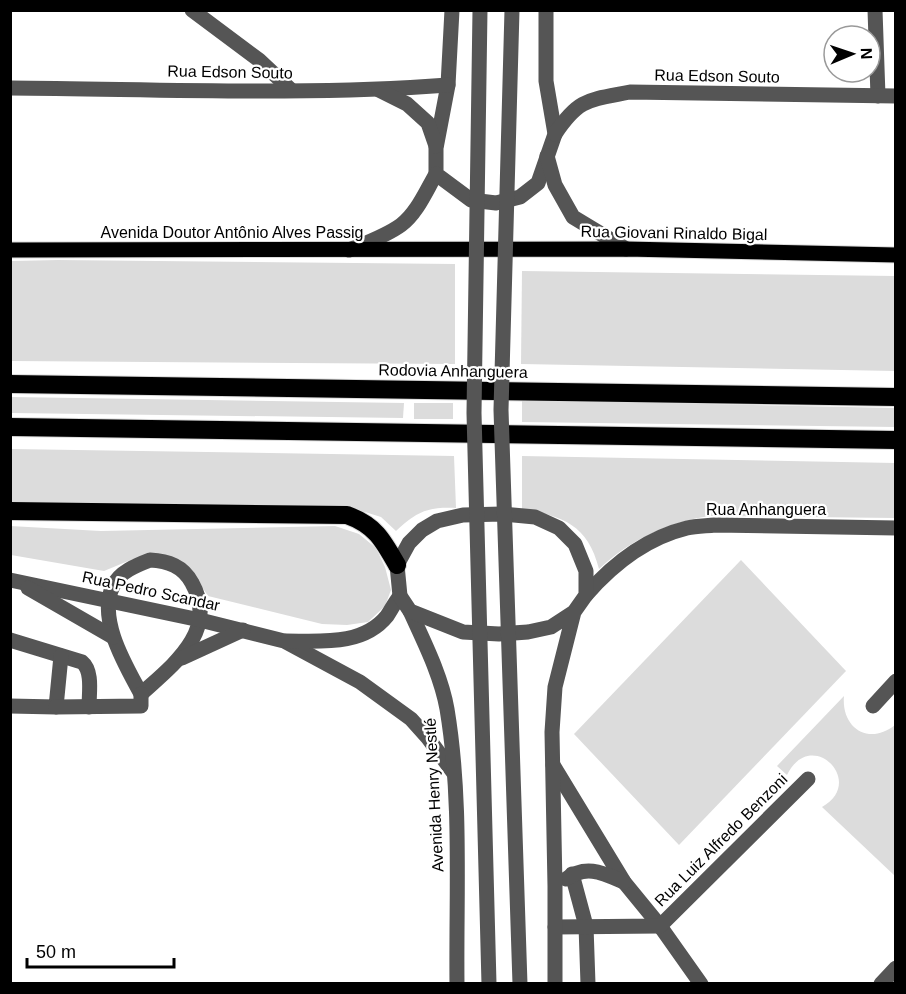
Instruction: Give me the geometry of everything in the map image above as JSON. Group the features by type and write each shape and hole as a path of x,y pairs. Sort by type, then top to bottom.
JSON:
{"highway":[{"name":"Rodovia Anhanguera","path":"10,384 896,398"},
{"path":"10,427 896,441"},
{"path":"10,511 347,515 363,521 375,530 397,566"}],"main road":[{"name":"Rua Giovani Rinaldo Bigal","path":"453,250 626,249 896,255"},
{"name":"Avenida Doutor Antônio Alves Passig","path":"10,250 453,250"}],"street":[{"path":"192,10 259,60 291,90"},
{"path":"348,250 376,239 402,224 417,206 436,174 436,147 448,85 452,10"},
{"path":"480,10 474,413 489,984"},
{"path":"512,10 501,410 520,984"},
{"path":"546,10 546,81 555,135"},
{"path":"875,10 878,96"},
{"name":"Rua Edson Souto","path":"10,88 379,90 448,85"},
{"path":"379,90 407,104 428,123 436,147"},
{"name":"Rua Edson Souto","path":"436,174 471,200 496,203 520,197 538,183 555,135 567,116 588,100 630,92 896,96"},
{"path":"546,156 555,185 573,217 626,249"},
{"path":"555,984 553,765 555,687 574,612 586,595 586,570 575,544 559,528 535,517 502,514 463,515 437,521 422,530 409,543 397,566 400,596 410,611 463,632 499,634 528,632 551,627 574,612"},
{"name":"Rua Anhanguera","path":"586,595 605,573 631,552 687,528 715,525 896,528"},
{"path":"10,706 141,706 141,694 113,637 109,600 113,584 133,566 150,560 165,561 178,567 190,579 198,594 200,620 195,636 182,658"},
{"path":"13,581 113,637"},
{"name":"Rua Pedro Scandar","path":"13,581 200,620 284,641 360,682 411,719 453,772"},
{"name":"Rua Pedro Scandar","path":"284,641 335,640 362,635 385,618 400,596"},
{"name":"Avenida Henry Nestlé","path":"410,611 438,679 447,708 456,808 457,984"},
{"path":"141,694 182,658 243,630"},
{"path":"10,640 87,666 89,707"},
{"path":"56,707 61,656"},
{"path":"873,706 896,681"},
{"path":"553,765 624,882 660,926 701,984"},
{"name":"Rua Luiz Alfredo Benzoni","path":"660,926 808,779"},
{"path":"555,886 572,874 587,869 601,872 624,882"},
{"path":"572,874 586,926 588,984"},
{"path":"555,927 660,926"},
{"path":"881,984 896,968"}],"shaded area":[{"path":"11,261 455,264 455,364 11,361"},
{"path":"522,271 895,276 895,371 521,364"},
{"path":"11,397 404,403 403,418 11,413"},
{"path":"522,400 895,408 895,427 522,422"},
{"path":"414,403 453,403 453,419 414,419"},
{"path":"11,449 454,456 456,508 437,508 423,512 396,531 381,517 365,512 11,502"},
{"path":"522,456 895,463 895,518 710,516 679,523 650,534 624,549 599,569 588,542 572,525 550,515 522,509"},
{"path":"10,526 101,531 335,526 359,534 376,548 385,567 391,590 385,606 368,622 347,625 322,624 208,596 190,569 133,559 104,571 11,555"},
{"path":"741,560 846,671 679,845 574,734"},
{"path":"844,696 847,717 859,730 876,734 895,725 895,876 822,807 834,796 839,785 837,773 830,763 820,757 809,756 797,761 787,775 777,766"}]}
